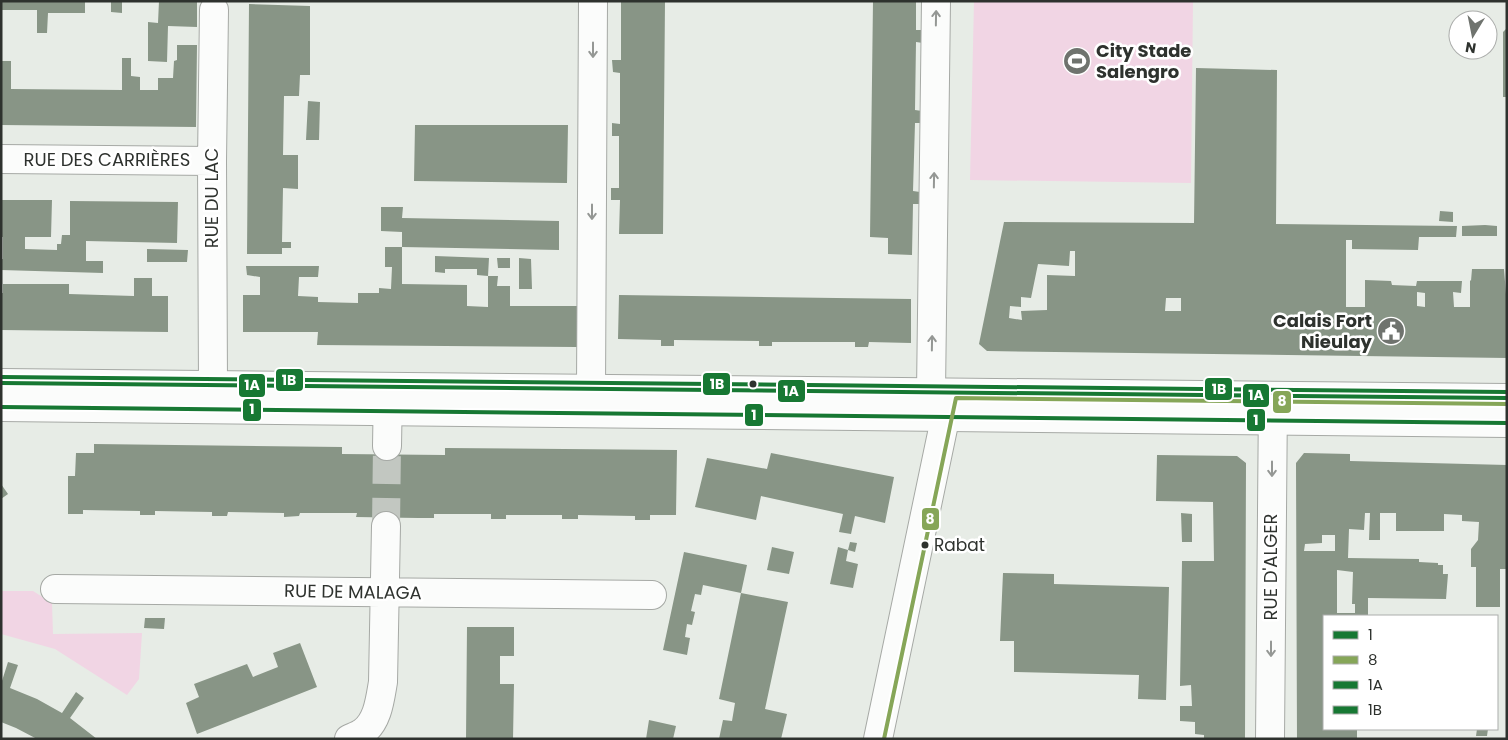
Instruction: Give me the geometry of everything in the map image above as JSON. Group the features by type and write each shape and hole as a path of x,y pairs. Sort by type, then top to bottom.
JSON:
{"street":[{"path":"591,389 593,1"},
{"path":"878,739 942,400 936,1"},
{"name":"RUE DU LAC","path":"213,385 212,161 214,10"},
{"name":"RUE DES CARRIÈRES","path":"1,159 212,161"},
{"path":"1,383 213,385 388,399 591,389 1272,408 1507,423"},
{"path":"1272,408 1507,398"},
{"path":"387,446 388,399"},
{"path":"1,408 388,399 942,400"},
{"name":"RUE D'ALGER","path":"1270,739 1272,408"},
{"path":"360,737 374,719 379,705 383,682 386,526"},
{"name":"RUE DE MALAGA","path":"54,589 652,594"}],"shaded area":[{"path":"974,1 1193,1 1191,183 970,180"},
{"path":"1,591 33,591 52,603 53,634 142,633 139,679 127,695 55,649 1,634"}],"building":[{"path":"1,1 85,1 85,13 48,13 47,33 37,33 37,10 1,10"},
{"path":"111,1 122,1 122,13 111,12"},
{"path":"159,1 197,1 197,27 168,26 167,62 148,61 148,22 158,23"},
{"path":"621,1 665,1 663,234 619,234 620,200 611,200 611,188 619,188 619,136 612,136 612,123 620,124 620,73 613,72 612,60 621,60"},
{"path":"873,1 916,1 916,30 923,30 923,43 916,42 915,110 922,111 921,123 915,123 913,191 920,192 919,204 913,204 912,255 888,254 888,238 870,237"},
{"path":"249,4 310,6 310,75 300,75 299,96 284,96 283,155 298,155 298,189 283,188 282,242 291,242 291,248 282,248 282,254 247,254"},
{"path":"1507,28 1507,97 1503,97 1503,32"},
{"path":"177,45 197,45 196,127 1,125 1,61 11,61 11,89 122,90 122,58 131,58 131,76 140,77 140,90 158,90 158,78 173,78 174,61 177,60"},
{"path":"1196,68 1277,70 1276,224 1457,226 1456,237 1419,237 1418,250 1352,249 1352,240 1346,240 1346,307 1365,307 1365,280 1391,281 1392,285 1416,286 1417,281 1462,281 1461,293 1453,292 1454,307 1470,307 1472,269 1504,269 1507,307 1507,358 987,351 979,344 1004,222 1194,223","holes":["1070,251 1075,251 1075,276 1047,275 1047,310 1021,311 1022,320 1009,318 1010,306 1021,307 1021,297 1031,298 1038,264 1069,266","1417,292 1425,293 1425,307 1417,306","1166,298 1181,298 1181,311 1165,311"]},
{"path":"308,101 320,102 319,140 306,140"},
{"path":"415,125 568,125 567,183 414,181"},
{"path":"1,200 52,200 51,237 25,237 25,249 57,250 57,244 61,244 62,235 70,235 70,201 178,202 177,243 86,241 86,261 103,261 103,273 1,270 3,237 1,237"},
{"path":"381,207 403,207 402,218 559,221 559,250 402,247 402,232 381,231"},
{"path":"1440,211 1453,212 1453,222 1439,221"},
{"path":"1462,226 1497,226 1497,236 1462,236"},
{"path":"385,247 402,247 402,284 467,285 467,306 488,307 488,276 498,276 497,286 510,286 510,306 577,306 577,347 317,345 318,332 243,332 243,295 260,295 260,277 247,275 246,266 319,266 318,277 299,277 298,296 318,297 318,302 358,303 358,293 379,293 379,288 391,289 392,267 385,267"},
{"path":"147,249 188,250 187,262 147,262"},
{"path":"435,256 489,258 488,276 477,275 477,269 445,269 445,273 435,272"},
{"path":"497,258 510,258 510,268 498,268"},
{"path":"519,258 531,259 532,289 519,289"},
{"path":"134,278 152,278 152,296 168,296 168,332 1,330 1,293 3,293 3,284 69,284 69,294 134,296"},
{"path":"619,295 911,299 911,343 869,342 868,347 855,347 855,342 772,342 772,346 759,346 759,341 674,340 674,346 661,346 661,340 618,339"},
{"path":"94,444 342,447 342,454 445,455 445,448 677,450 676,515 650,515 650,520 635,520 635,516 578,515 578,519 562,519 562,515 506,515 506,519 491,519 491,514 434,514 434,518 418,518 356,517 357,513 300,513 299,516 284,517 284,513 228,512 227,516 212,516 212,512 155,511 155,515 140,515 140,511 83,510 83,514 68,514 68,476 75,476 76,453 94,453"},
{"path":"771,453 894,477 885,523 855,516 851,534 839,532 843,514 761,496 756,520 695,507 707,458 767,469"},
{"path":"1304,453 1350,454 1350,461 1507,465 1507,569 1500,569 1500,607 1476,607 1476,567 1471,567 1471,549 1478,540 1479,522 1462,521 1462,515 1444,514 1444,531 1396,531 1396,513 1380,513 1380,540 1369,540 1370,513 1365,513 1364,530 1349,529 1348,558 1419,559 1419,562 1443,565 1443,574 1448,574 1446,599 1368,598 1368,615 1323,615 1323,730 1357,730 1357,739 1297,739 1296,463","holes":["1322,535 1335,535 1335,551 1304,551 1305,544 1322,543","1337,570 1353,572 1352,604 1355,604 1355,613 1337,613"]},
{"path":"1157,455 1237,456 1246,463 1245,739 1204,739 1204,735 1195,734 1195,722 1180,721 1180,706 1192,706 1191,685 1180,686 1182,561 1214,561 1213,502 1156,501"},
{"path":"1,484 8,494 1,499"},
{"path":"1181,513 1192,514 1192,542 1182,542"},
{"path":"850,542 857,543 855,552 848,550"},
{"path":"772,547 794,552 789,574 767,570"},
{"path":"838,547 848,550 846,561 858,564 853,588 830,584"},
{"path":"684,552 747,565 741,593 703,585 701,595 695,594 691,611 695,612 692,625 687,624 685,637 690,638 687,655 663,650"},
{"path":"1003,573 1054,574 1054,584 1169,587 1166,700 1138,699 1139,675 1014,672 1014,641 1000,641"},
{"path":"741,593 788,602 765,709 787,714 781,739 719,739 723,720 732,721 735,703 719,699"},
{"path":"145,618 165,618 164,629 144,628"},
{"path":"467,627 514,627 514,656 500,656 500,684 514,684 513,739 466,739"},
{"path":"300,643 317,687 197,734 186,703 199,697 194,684 247,664 253,677 278,667 273,653"},
{"path":"8,662 18,665 10,688 37,699 62,713 76,692 84,698 70,718 97,739 37,739 1,722 1,684"},
{"path":"649,720 676,726 673,739 646,739"},
{"path":"1477,730 1488,730 1487,736 1476,736"}],"tunnel":[{"path":"386,526 387,446"}],"transit line":[{"name":"1B","path":"1,377 1507,392"},
{"name":"1A","path":"1,383 1507,398"},
{"name":"8","path":"884,739 956,398 1507,404"},
{"name":"1","path":"1,407 1507,423"}],"place":[{"name":"City Stade Salengro","path":"1077,61"},
{"name":"Calais Fort Nieulay","path":"1391,331"},
{"name":"Rabat","path":"925,545"}]}
